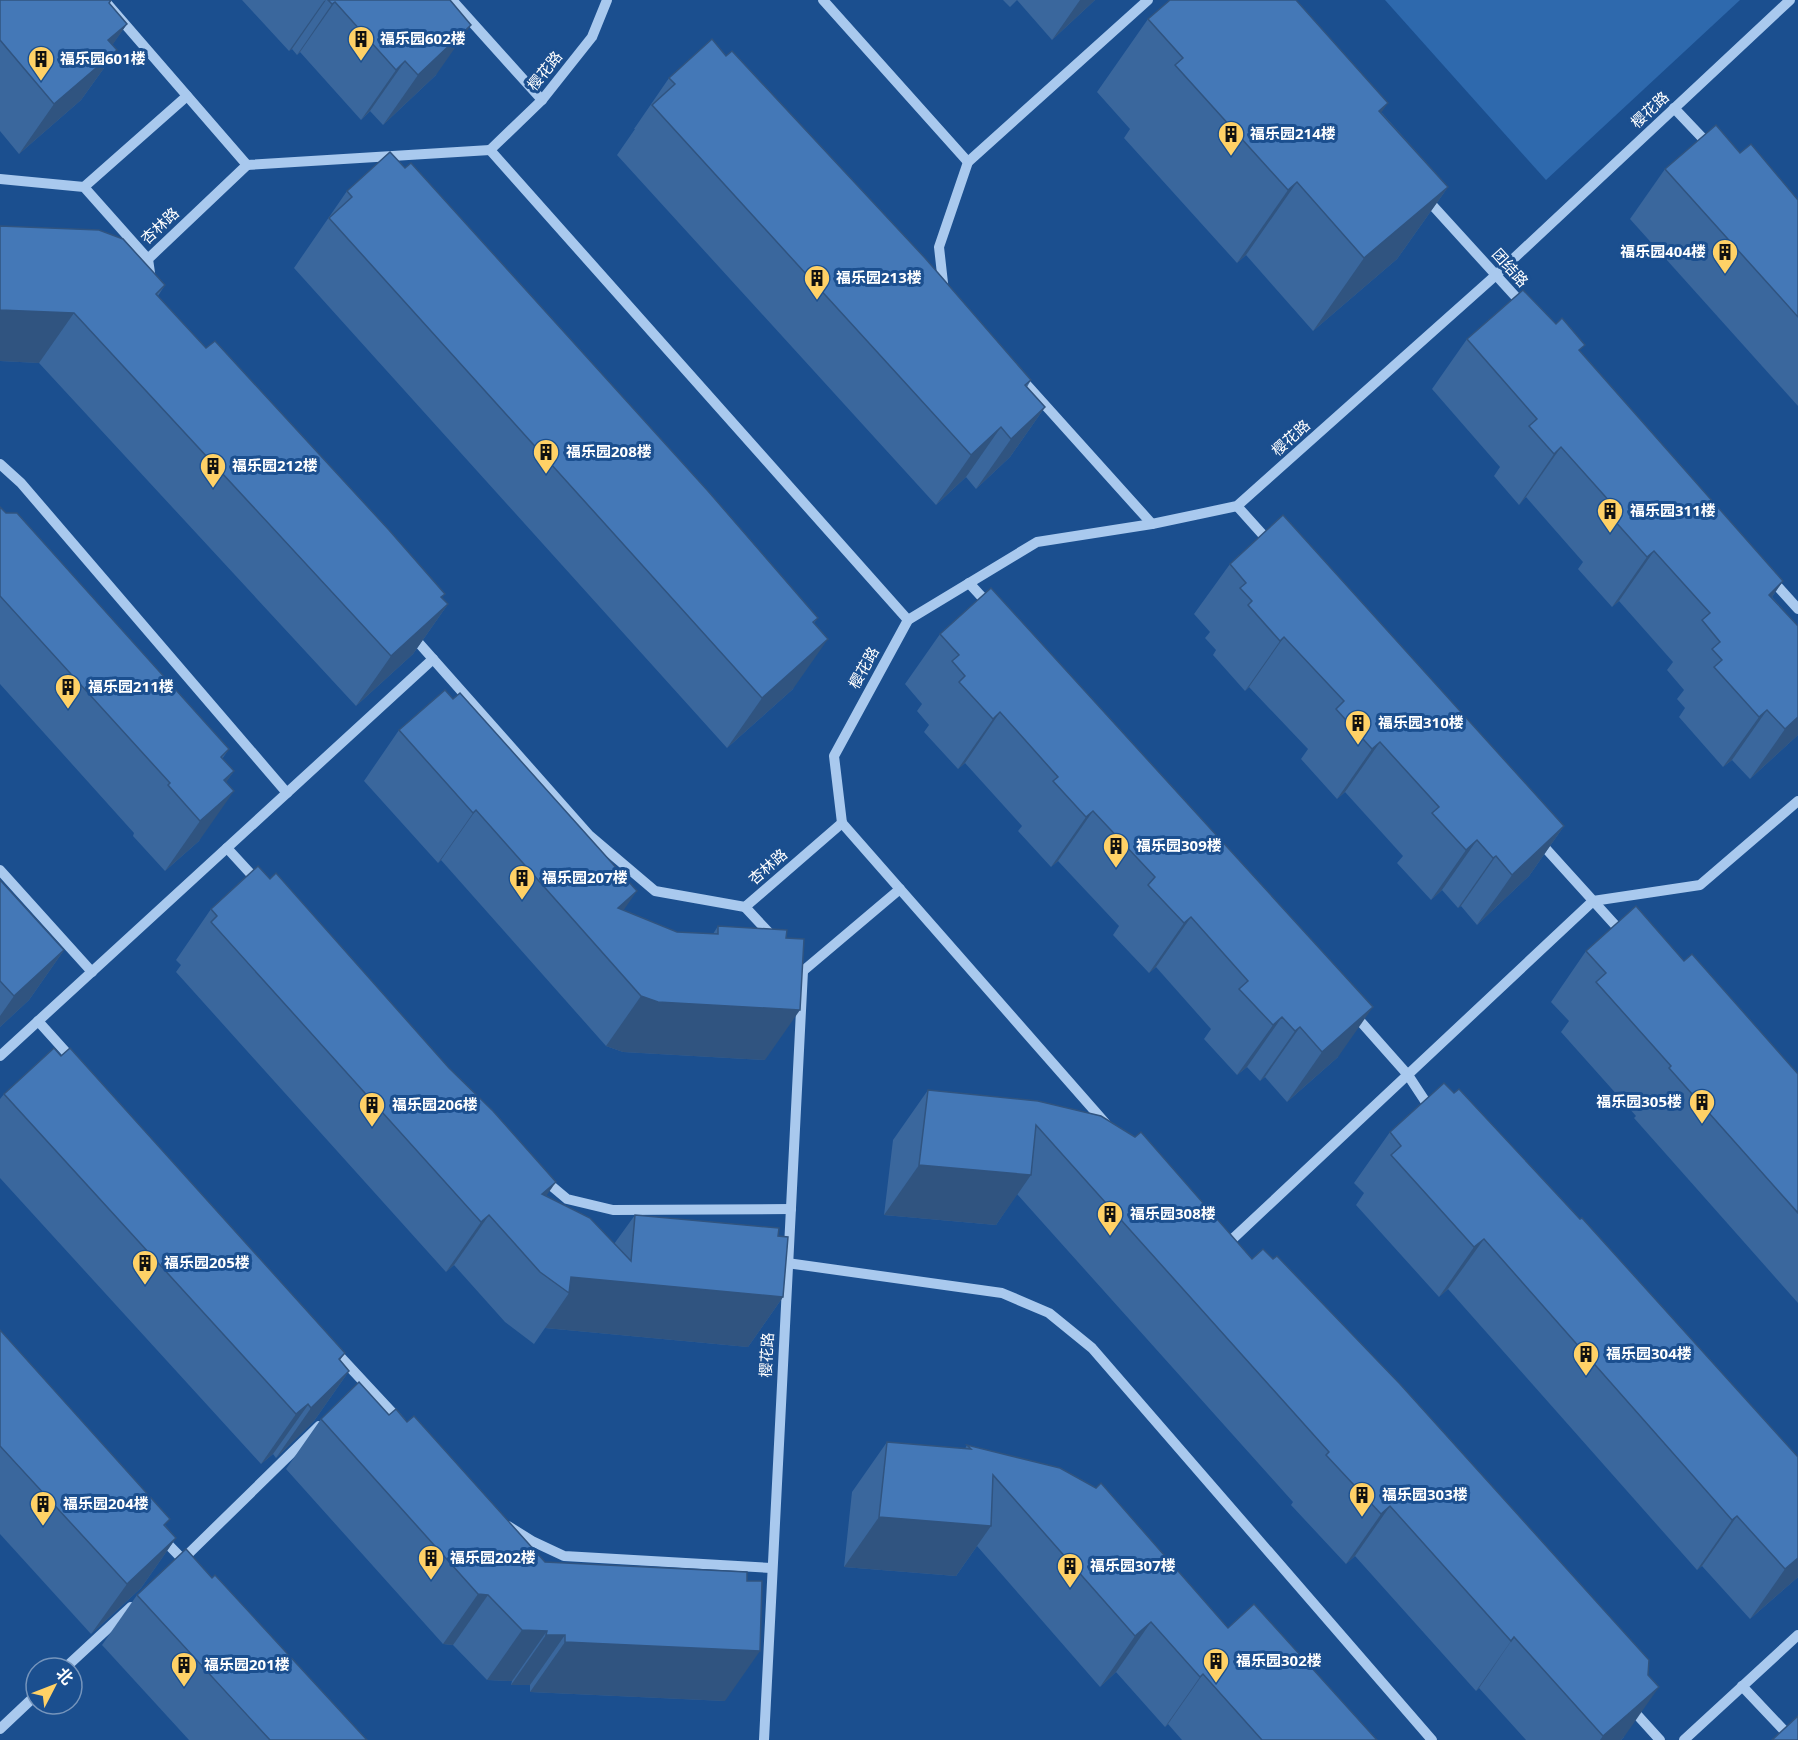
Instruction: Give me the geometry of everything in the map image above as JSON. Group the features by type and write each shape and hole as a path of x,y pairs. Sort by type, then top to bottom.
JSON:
{"street":[{"path":"104,0 247,165 490,150 908,620"},
{"path":"452,0 542,100"},
{"name":"樱花路","path":"490,150 542,100 592,37 607,0"},
{"path":"823,0 968,162"},
{"path":"953,303 945,294 939,248 968,162 1148,0"},
{"name":"樱花路","path":"842,823 834,756 908,620 1037,542 1152,525 1237,507 1496,275 1790,0"},
{"path":"84,188 187,96"},
{"path":"1674,108 1716,152"},
{"name":"杏林路","path":"153,290 148,259 247,165"},
{"path":"0,179 84,188 148,259"},
{"name":"团结路","path":"1416,186 1536,319"},
{"path":"1009,365 1152,525"},
{"path":"0,464 21,483 287,793"},
{"path":"1237,507 1277,550"},
{"path":"1766,574 1798,609"},
{"path":"969,583 1001,619"},
{"name":"杏林路","path":"402,624 589,835 655,891 745,907 842,823"},
{"path":"0,1056 433,659"},
{"path":"1227,1261 1215,1247 1408,1075 1593,901 1700,885 1798,801"},
{"path":"842,823 1118,1137"},
{"path":"1530,831 1633,945"},
{"path":"227,848 267,891"},
{"path":"0,870 92,972"},
{"name":"樱花路","path":"764,1740 791,1209 800,967 900,889"},
{"path":"745,907 781,947"},
{"path":"1344,1003 1408,1075 1439,1122"},
{"path":"38,1021 86,1074"},
{"path":"536,1173 567,1199 612,1210 791,1209"},
{"path":"787,1263 1002,1293 1050,1312 1092,1347 1432,1740"},
{"path":"324,1339 359,1387 412,1433"},
{"path":"178,1563 330,1415"},
{"path":"495,1517 532,1541 564,1556 771,1568"},
{"path":"151,1526 178,1563 199,1577"},
{"path":"78,1656 141,1598"},
{"path":"1684,1740 1798,1635"},
{"path":"1742,1686 1792,1740"},
{"path":"1620,1696 1660,1740"},
{"path":"0,1728 24,1706"}],"shaded area":[{"path":"1385,0 1740,0 1546,180"}],"building":[{"path":"0,0 111,0 109,3 127,24 108,40 117,50 54,104 0,40"},
{"path":"328,0 450,0 471,25 418,75 405,61 396,70 335,2 332,4"},
{"path":"1170,0 1296,0 1388,103 1379,111 1448,187 1364,258 1297,182 1288,190 1175,65 1183,58 1148,19"},
{"path":"712,39 726,56 732,51 925,258 1031,380 1025,385 1045,407 1011,439 1001,427 971,455 652,105 675,84 669,78"},
{"path":"1716,125 1740,153 1751,144 1798,200 1798,317 1665,169"},
{"path":"390,152 405,168 411,163 708,491 818,618 813,622 828,639 762,698 329,218 352,197 347,191"},
{"path":"0,226 99,230 123,239 165,285 156,294 206,348 215,341 389,530 445,594 441,597 448,604 391,656 74,313 0,310"},
{"path":"1523,290 1556,324 1562,318 1585,345 1579,350 1783,581 1769,595 1798,626 1798,717 1785,729 1767,710 1759,717 1714,667 1722,660 1712,649 1720,642 1702,620 1710,613 1654,551 1647,557 1613,519 1620,513 1561,447 1554,454 1529,426 1537,419 1467,339"},
{"path":"0,507 6,513 17,513 229,749 221,757 234,771 224,780 234,791 200,821 168,785 170,783 0,596"},
{"path":"1283,515 1564,826 1512,875 1496,856 1493,858 1477,840 1466,850 1432,813 1439,807 1380,742 1372,749 1336,709 1344,701 1284,637 1280,641 1248,605 1252,601 1240,588 1246,583 1230,564"},
{"path":"991,588 1373,1007 1322,1052 1300,1027 1295,1031 1282,1017 1273,1025 1239,989 1248,981 1191,917 1184,923 1148,885 1155,877 1093,811 1086,817 1053,781 1058,777 1000,712 993,719 959,682 965,676 952,661 959,655 940,634"},
{"path":"445,690 453,699 460,693 637,891 618,908 677,932 718,934 718,926 787,930 786,938 804,939 800,1010 658,1002 641,996 476,810 473,813 399,730"},
{"path":"258,866 270,879 276,873 449,1068 493,1111 556,1182 542,1194 590,1218 631,1261 635,1215 779,1228 778,1236 788,1237 783,1297 571,1277 569,1293 540,1272 489,1215 481,1222 211,922 217,916 211,909"},
{"path":"0,880 64,950 14,996 0,981"},
{"path":"1636,906 1684,961 1692,954 1798,1074 1798,1213 1596,982 1606,973 1586,951"},
{"path":"54,1048 61,1056 70,1048 345,1353 339,1359 349,1371 311,1408 308,1404 296,1414 4,1094"},
{"path":"1444,1083 1454,1093 1459,1089 1580,1219 1582,1218 1798,1457 1798,1558 1785,1569 1737,1516 1732,1520 1484,1239 1474,1247 1391,1155 1401,1146 1390,1132"},
{"path":"928,1090 1038,1101 1101,1116 1135,1137 1141,1132 1252,1259 1263,1249 1273,1259 1277,1256 1400,1384 1649,1660 1648,1675 1659,1687 1603,1736 1514,1637 1511,1641 1390,1506 1381,1514 1326,1455 1329,1452 1036,1125 1031,1175 919,1165"},
{"path":"0,1330 170,1519 164,1525 176,1538 127,1584 0,1446"},
{"path":"359,1382 389,1415 396,1409 407,1422 414,1416 545,1562 747,1572 747,1581 762,1581 760,1651 565,1642 565,1635 546,1635 547,1631 522,1630 488,1595 478,1594 321,1419"},
{"path":"887,1442 971,1449 967,1445 1060,1468 1096,1488 1101,1483 1228,1628 1254,1604 1377,1740 1262,1740 1203,1674 1200,1677 1151,1622 1135,1636 993,1475 991,1526 879,1517"},
{"path":"186,1549 212,1578 215,1575 367,1740 270,1740 137,1595"},
{"path":"1798,1716 1798,1740 1772,1740"}],"place":[{"name":"福乐园602楼","path":"361,62"},
{"name":"福乐园601楼","path":"41,82"},
{"name":"福乐园214楼","path":"1231,157"},
{"name":"福乐园404楼","path":"1725,275"},
{"name":"福乐园213楼","path":"817,301"},
{"name":"福乐园208楼","path":"546,475"},
{"name":"福乐园212楼","path":"213,489"},
{"name":"福乐园311楼","path":"1610,534"},
{"name":"福乐园211楼","path":"68,710"},
{"name":"福乐园310楼","path":"1358,746"},
{"name":"福乐园309楼","path":"1116,869"},
{"name":"福乐园207楼","path":"522,901"},
{"name":"福乐园305楼","path":"1702,1125"},
{"name":"福乐园206楼","path":"372,1128"},
{"name":"福乐园308楼","path":"1110,1237"},
{"name":"福乐园205楼","path":"145,1286"},
{"name":"福乐园304楼","path":"1586,1377"},
{"name":"福乐园303楼","path":"1362,1518"},
{"name":"福乐园204楼","path":"43,1527"},
{"name":"福乐园202楼","path":"431,1581"},
{"name":"福乐园307楼","path":"1070,1589"},
{"name":"福乐园302楼","path":"1216,1684"},
{"name":"福乐园201楼","path":"184,1688"}]}
